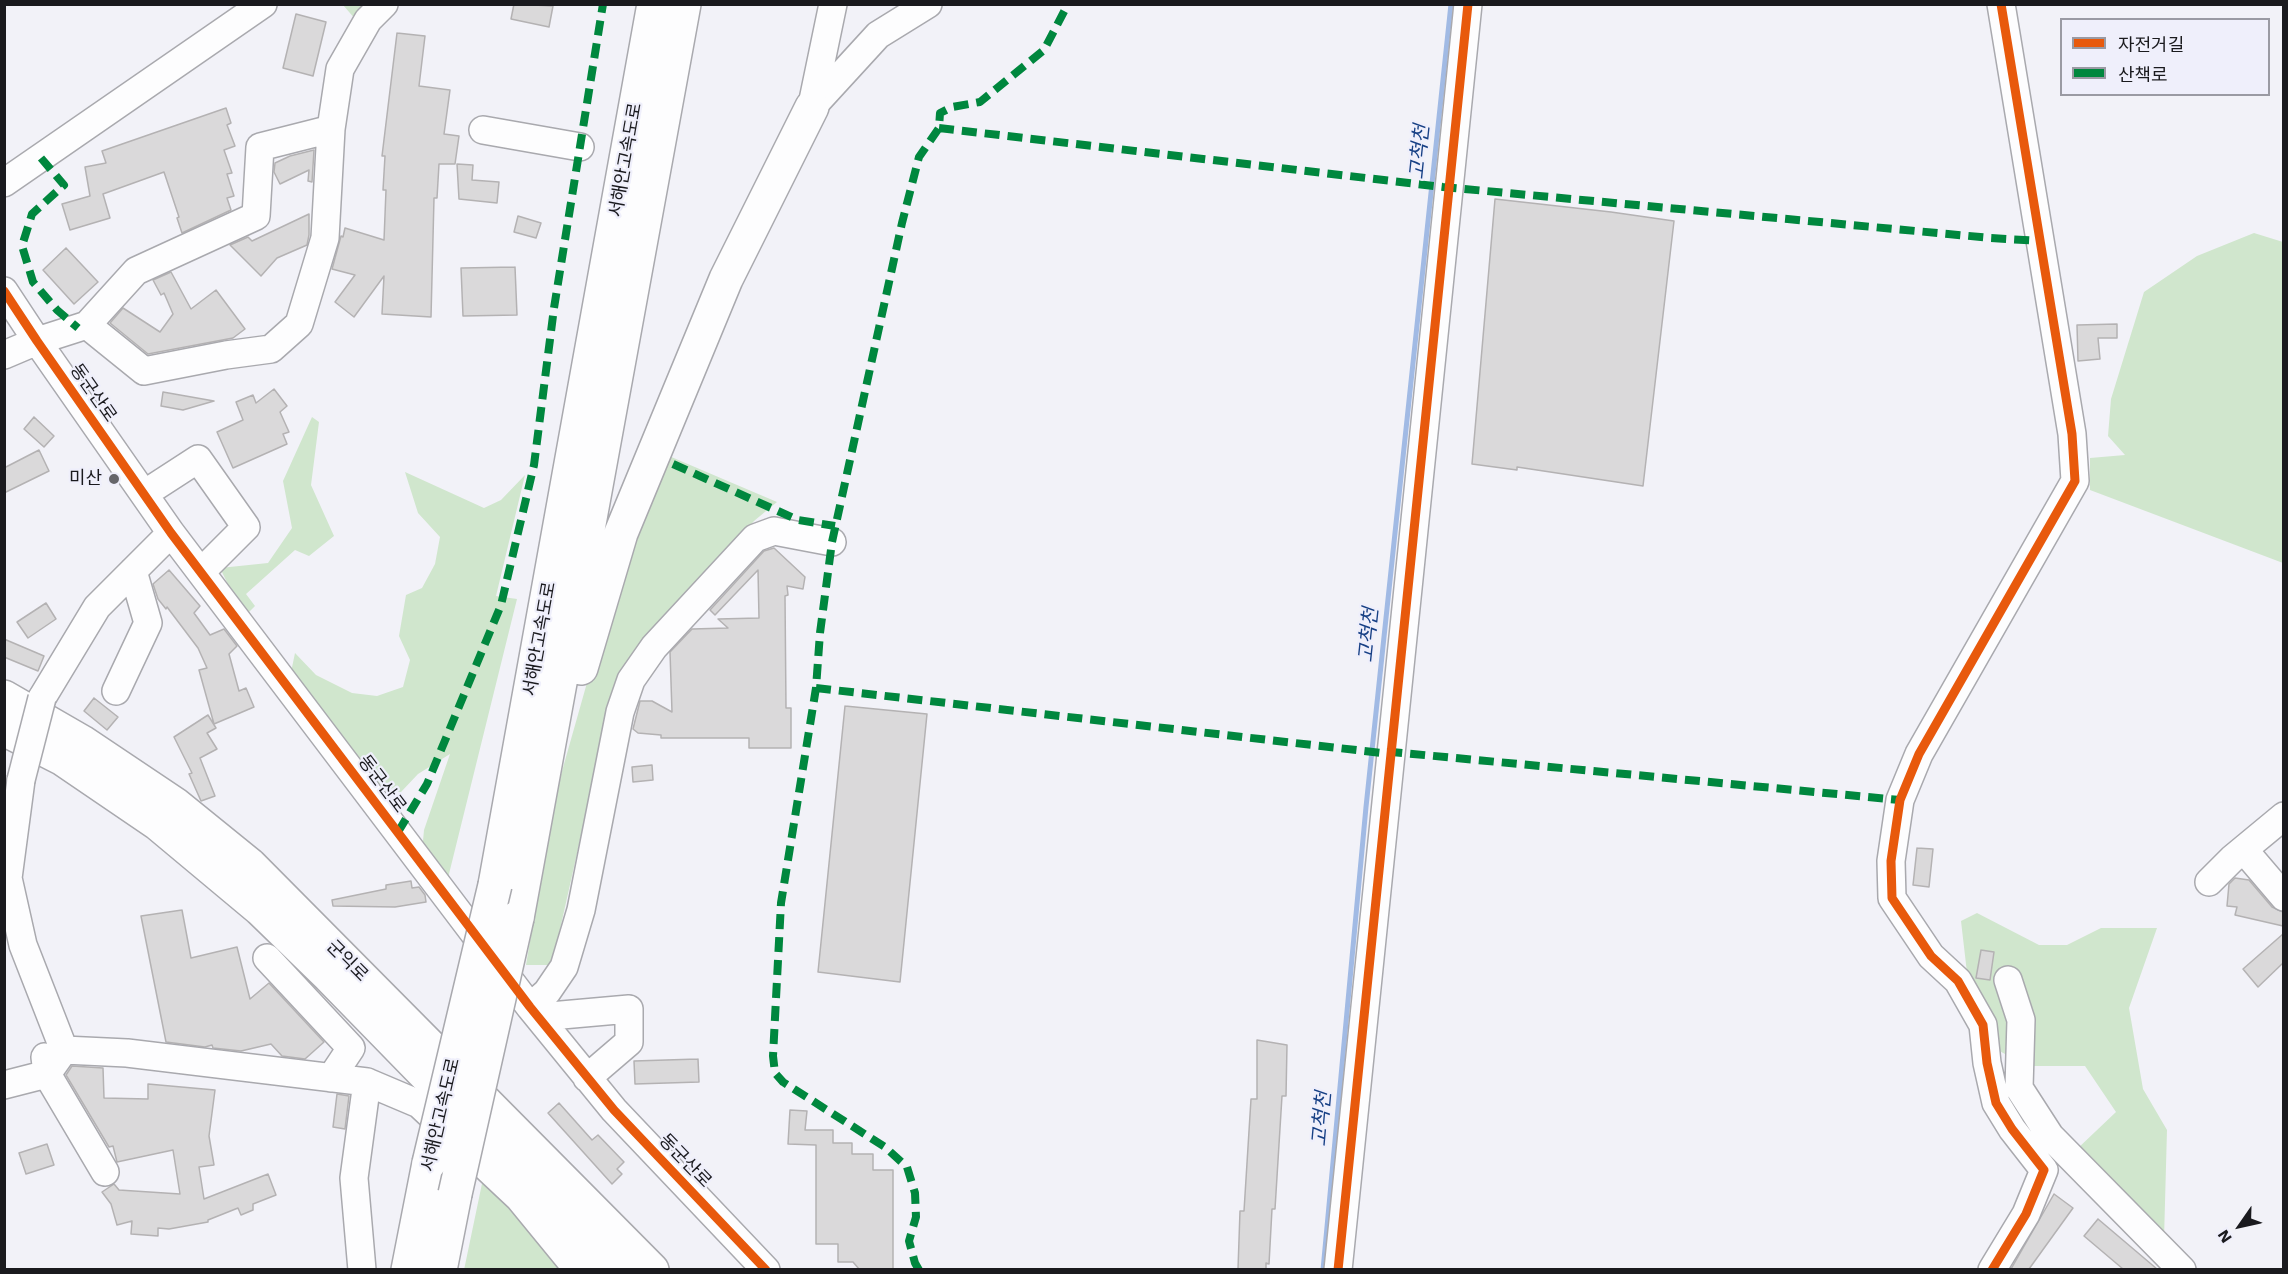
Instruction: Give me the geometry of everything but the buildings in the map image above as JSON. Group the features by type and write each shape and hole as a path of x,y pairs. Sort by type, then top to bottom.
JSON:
{"highway":[{"name":"서해안고속도로","path":"408,1269 429,1163 495,885 654,4"},
{"name":"서해안고속도로","path":"440,1269 516,918 684,4"},
{"path":"532,834 621,533 726,279 812,107"},
{"name":"군익로","path":"4,697 82,742 176,805 250,865 652,1269"},
{"name":"군익로","path":"4,729 63,759 157,823 260,909 329,976 616,1269"}],"street":[{"path":"4,183 263,4"},
{"path":"87,325 144,371 271,349 299,324 325,238 331,129 340,69 368,20 384,4"},
{"path":"812,107 833,4"},
{"path":"878,35 886,4"},
{"path":"812,107 878,35 928,4"},
{"path":"1338,1269 1468,4"},
{"path":"1992,1269 2026,1214 2044,1170 2012,1129 1996,1103 1983,1025 1958,981 1931,956 1892,898 1891,861 1900,800 1919,754 2076,481 2072,434 2001,4"},
{"path":"4,355 37,341 87,325 136,271 256,216 260,147 331,129"},
{"path":"483,130 580,147"},
{"name":"동군산로","path":"4,291 171,533 534,1012 614,1110 766,1269"},
{"path":"144,494 198,459 246,527 201,572"},
{"path":"534,1012 564,967 581,910 620,712 631,680 654,647 755,538 774,531 832,542"},
{"path":"64,1050 23,945 8,878 21,780 42,699 97,607 171,533"},
{"path":"116,691 148,623 133,571"},
{"path":"2209,882 2283,816"},
{"path":"2244,850 2283,897"},
{"path":"4,946 9,952 41,1033 47,1074 105,1172"},
{"path":"267,958 351,1048 332,1078"},
{"path":"2008,980 2021,1020 2019,1088 2050,1136 2182,1269"},
{"path":"534,1012 628,1009 629,1042 587,1078"},
{"path":"4,1085 47,1074 64,1050"},
{"path":"64,1050 128,1053 367,1082 419,1104 519,1198 578,1269"},
{"path":"362,1269 354,1178 367,1082"},
{"path":"1996,1103 2019,1088"}],"green space":[{"path":"343,5 372,5 356,20"},
{"path":"2254,233 2283,242 2283,563 2090,490 2090,458 2125,455 2108,436 2111,399 2144,292 2197,256"},
{"path":"312,417 319,422 311,485 334,536 309,556 295,550 246,594 255,606 244,617 220,568 268,563 292,528 283,481"},
{"path":"669,456 777,502 754,521 614,688 552,965 526,965 553,803 620,566"},
{"path":"405,472 484,508 501,500 525,475 496,596 517,599 447,882 422,852 424,830 450,754 418,774 401,792 378,792 290,677 295,653 316,675 352,693 377,696 403,687 410,660 399,636 406,595 422,588 435,564 440,537 418,513"},
{"path":"1977,913 2039,945 2067,945 2101,928 2157,928 2129,1008 2143,1089 2167,1130 2164,1239 2076,1150 2116,1112 2085,1066 2027,1066 1994,1048 1969,990 1961,921"},
{"path":"484,1174 564,1270 464,1270"}],"waterway":[{"name":"고척천","path":"1323,1270 1366,807 1451,4"}],"marked path":[{"path":"398,832 427,784 501,605 534,465 554,308 603,4"},
{"path":"919,1270 909,1241 916,1217 915,1193 907,1167 885,1147 783,1082 775,1073 773,1056 781,903 816,688 820,633 832,542 902,223 919,157 939,128 940,113 952,107 980,102 1044,50 1068,4"},
{"path":"939,128 1443,187 2041,241"},
{"path":"41,158 64,185 32,214 22,246 33,282 57,310 78,328"},
{"path":"673,464 798,520 835,526"},
{"path":"816,688 1382,753 1392,752 1900,800"}],"cycle path":[{"path":"1338,1270 1468,4"},
{"path":"1992,1270 2026,1214 2044,1170 2012,1129 1996,1103 1987,1063 1983,1025 1958,981 1931,956 1892,898 1891,861 1900,800 1919,754 2075,481 2072,434 2001,4"},
{"path":"4,291 171,533 530,1007 614,1110 766,1270"}],"place":[{"name":"미산","path":"114,479"}]}
